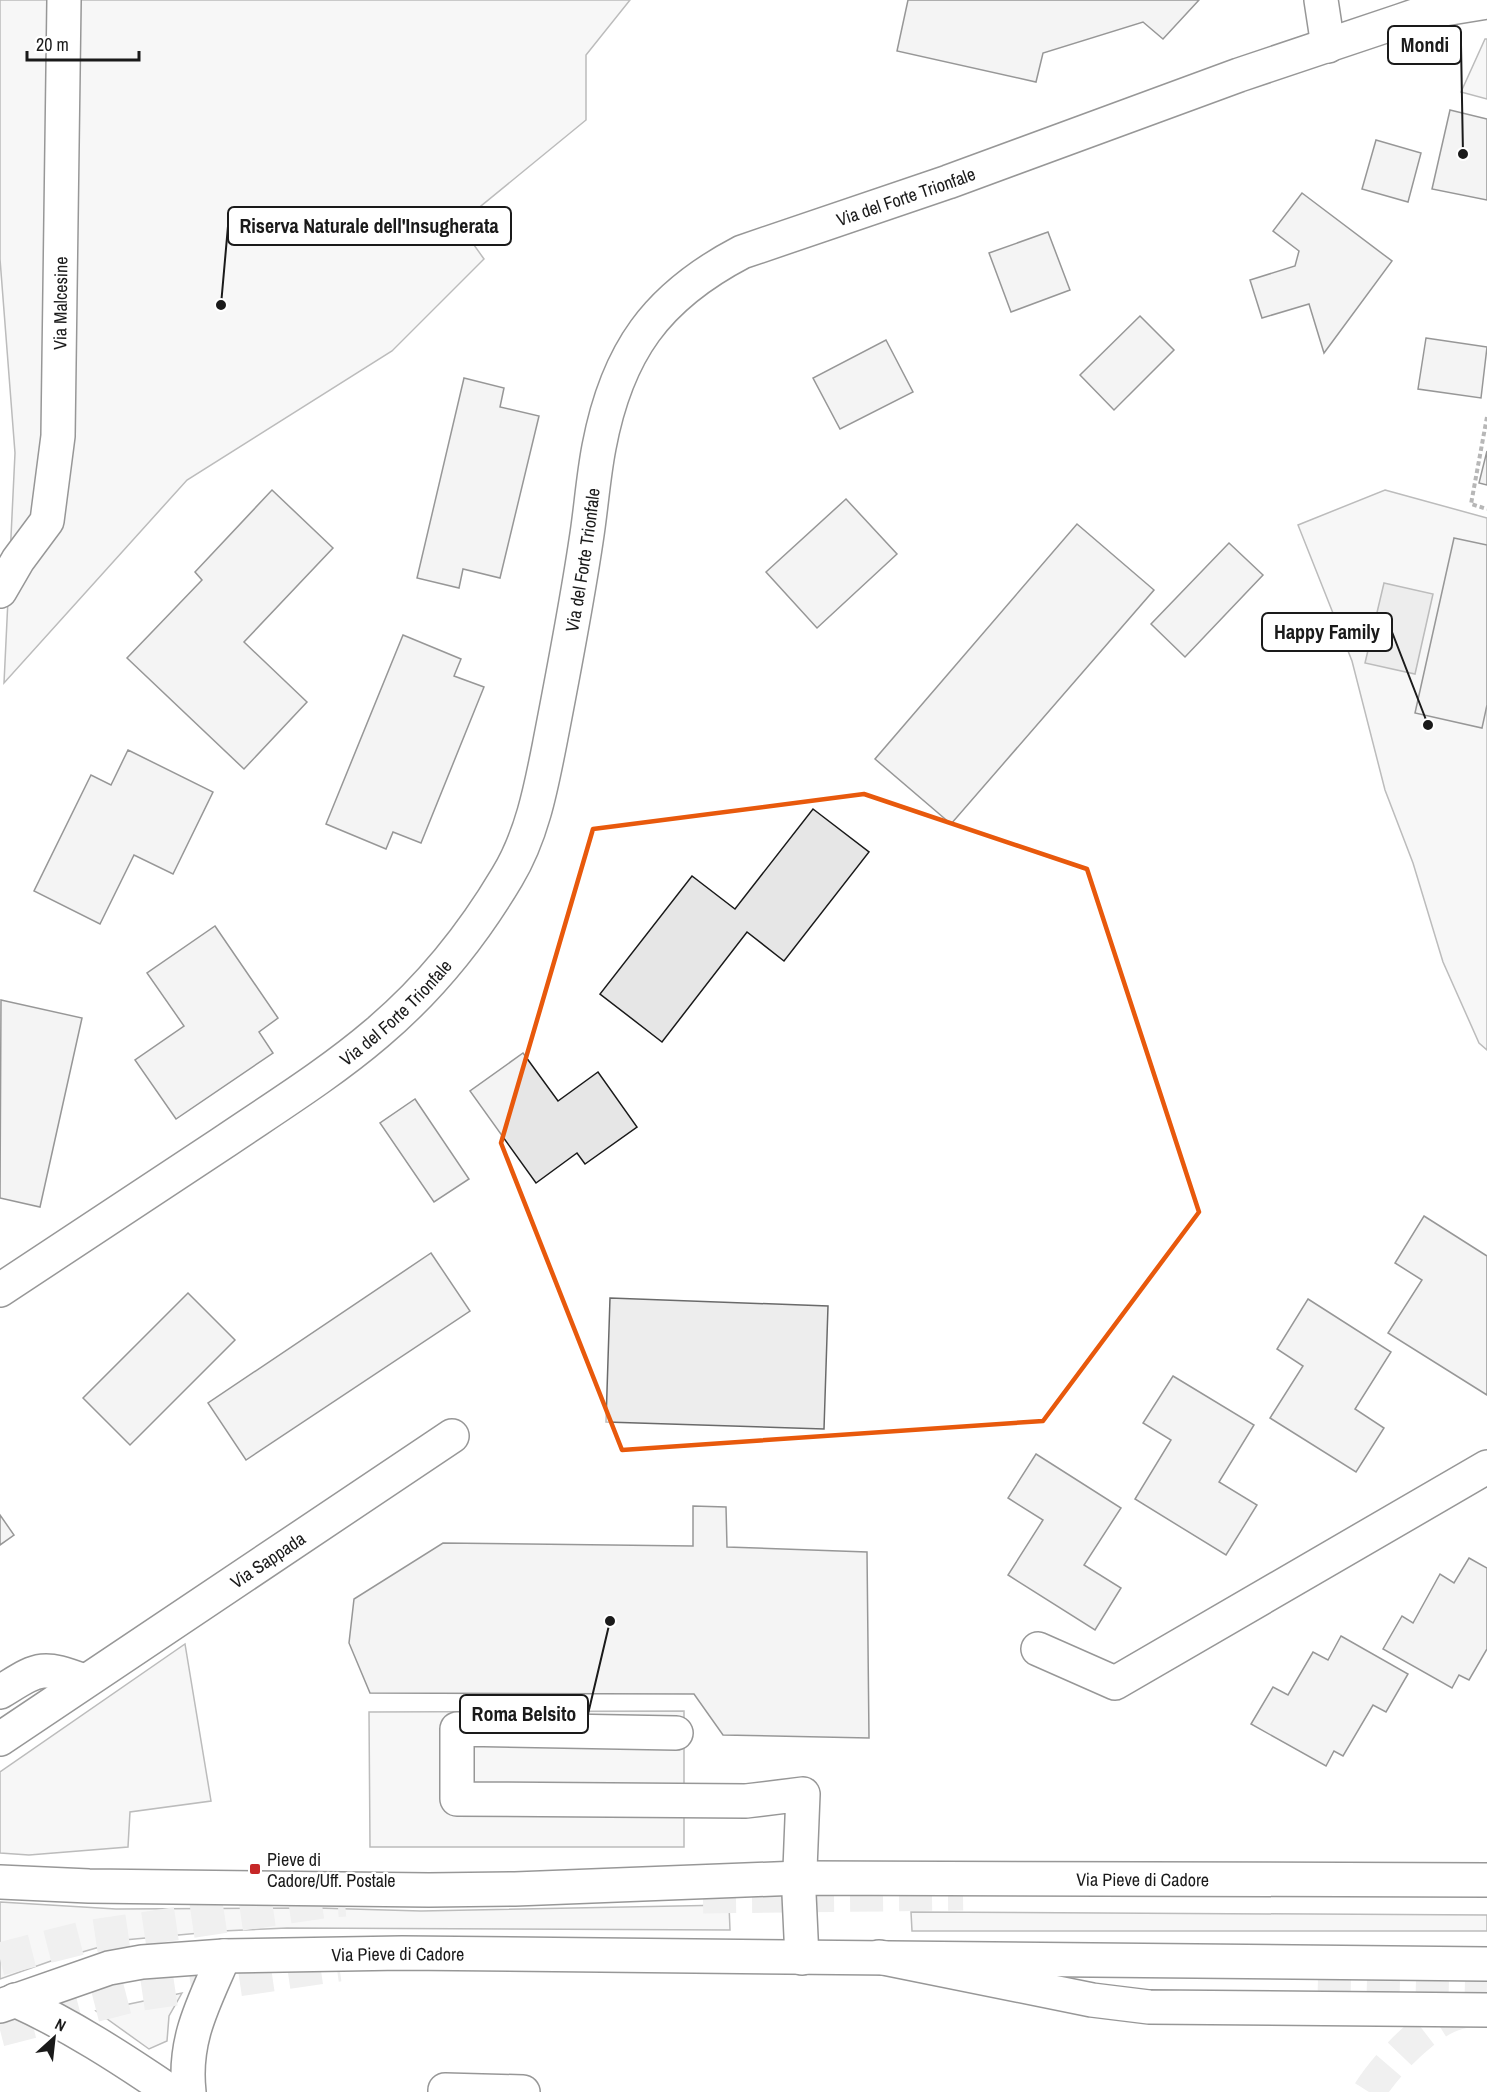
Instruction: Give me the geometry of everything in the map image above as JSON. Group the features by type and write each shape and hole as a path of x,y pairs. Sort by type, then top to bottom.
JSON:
{"main road":[{"name":"Via Malcesine","path":"0,591 18,560 47,521 58,435 64,0"},
{"path":"1321,0 1328,46"},
{"name":"Via del Forte Trionfale","path":"0,1290 291,1097 375,1035 425,986 482,918 514,864 527,835 541,787 572,632 598,451 611,398 637,340 663,307 678,293 741,252 948,182 1239,75 1426,12 1487,2"},
{"name":"Via Sappada","path":"0,1739 452,1436"},
{"path":"1038,1649 1115,1683 1487,1467"},
{"path":"0,1692 34,1671 47,1670 84,1681"},
{"path":"676,1733 457,1728 457,1800 746,1801 803,1794 799,1878 802,1958"},
{"name":"Via Pieve di Cadore","path":"0,1882 89,1886 429,1890 799,1878 1487,1881"},
{"name":"Via Pieve di Cadore","path":"8,2003 117,1966 225,1956 402,1953 1487,1964"},
{"path":"189,2092 188,2062 193,2028 225,1956"},
{"path":"879,1958 1092,2000 1149,2007 1487,2010"},
{"path":"8,2003 44,2013 93,2040 171,2092"},
{"path":"445,2092 445,2090 523,2092"}],"path":[{"path":"1487,417 1471,504 1487,508"}],"highlighted area":[{"path":"864,794 1087,869 1199,1212 1043,1421 622,1450 501,1143 593,829"}],"shaded area":[{"path":"0,0 630,0 586,55 586,120 459,224 484,259 392,351 187,480 4,683 15,453 0,259"},
{"path":"1487,39 1487,99 1461,92"},
{"path":"1385,490 1487,518 1487,1050 1479,1043 1443,962 1413,863 1385,790 1352,661 1298,525"},
{"path":"1384,583 1433,594 1415,674 1365,663"},
{"path":"610,1298 828,1306 824,1429 606,1422"},
{"path":"185,1644 211,1801 130,1812 128,1847 29,1855 0,1853 0,1772"},
{"path":"684,1711 684,1847 370,1847 369,1712"},
{"path":"0,1902 116,1909 317,1908 421,1911 729,1905 730,1930 287,1928 222,1931 124,1940 51,1961 0,1979"},
{"path":"911,1912 1487,1915 1487,1931 912,1931"},
{"path":"182,1993 169,2016 167,2041 149,2049 96,2011"}],"building":[{"path":"908,0 1199,0 1163,39 1143,22 1043,53 1036,82 897,51"},
{"path":"1450,110 1487,119 1487,200 1432,189"},
{"path":"1376,140 1421,153 1408,202 1362,189"},
{"path":"1302,193 1392,261 1324,353 1309,304 1262,318 1250,280 1295,266 1299,251 1273,231"},
{"path":"1048,232 1070,290 1011,312 989,253"},
{"path":"1140,316 1174,350 1114,410 1080,375"},
{"path":"1426,338 1487,347 1481,398 1418,389"},
{"path":"886,340 913,392 840,429 813,378"},
{"path":"464,378 504,388 500,407 539,416 500,578 463,569 459,588 417,578"},
{"path":"1487,451 1487,485 1479,483"},
{"path":"272,490 333,548 244,642 307,702 244,769 127,658 202,580 195,572"},
{"path":"846,499 897,554 817,628 766,572"},
{"path":"1077,524 1154,590 951,824 875,759"},
{"path":"1454,538 1487,545 1487,705 1482,728 1415,713"},
{"path":"1229,543 1263,575 1185,657 1151,624"},
{"path":"403,635 461,659 454,676 484,687 421,843 393,832 386,849 326,824"},
{"path":"128,750 213,792 173,874 134,855 100,924 34,891 91,775 111,785"},
{"path":"813,809 869,852 784,961 747,932 662,1042 600,994 692,876 735,909"},
{"path":"215,926 278,1018 259,1032 273,1053 176,1119 135,1060 184,1026 147,973"},
{"path":"1,1000 82,1018 40,1207 0,1198"},
{"path":"523,1053 558,1101 598,1072 637,1127 585,1164 577,1153 536,1183 470,1091"},
{"path":"415,1099 469,1179 434,1202 380,1123"},
{"path":"1424,1216 1487,1256 1487,1395 1388,1333 1422,1280 1395,1263"},
{"path":"431,1253 470,1311 246,1460 208,1403"},
{"path":"188,1293 235,1340 130,1445 83,1398"},
{"path":"1308,1299 1391,1352 1355,1409 1384,1428 1356,1472 1270,1418 1303,1366 1277,1349"},
{"path":"1173,1376 1254,1425 1219,1482 1257,1505 1226,1555 1135,1499 1171,1440 1143,1423"},
{"path":"1036,1454 1121,1508 1084,1565 1121,1588 1095,1630 1008,1575 1043,1520 1008,1498"},
{"path":"693,1506 726,1507 727,1547 867,1552 869,1738 723,1735 694,1694 370,1693 349,1643 354,1599 443,1543 693,1546"},
{"path":"0,1515 14,1535 0,1545"},
{"path":"1469,1558 1487,1568 1487,1649 1469,1680 1459,1675 1452,1688 1383,1649 1402,1616 1413,1623 1440,1574 1454,1583"},
{"path":"1341,1636 1408,1674 1386,1712 1373,1705 1343,1756 1334,1751 1326,1766 1251,1724 1273,1687 1288,1695 1313,1652 1328,1660"}],"tunnel":[{"path":"703,1897 963,1894"},
{"path":"0,1959 86,1937 345,1900"},
{"path":"0,2030 136,1995 339,1965"},
{"path":"1318,1978 1487,1982"},
{"path":"1369,2092 1385,2070 1417,2037 1441,2020 1476,2009"}],"place":[{"name":"Mondi","path":"1463,154"},
{"name":"Riserva Naturale dell'Insugherata","path":"221,305"},
{"name":"Happy Family","path":"1428,725"},
{"name":"Roma Belsito","path":"610,1621"},
{"name":"Pieve di Cadore/Uff. Postale","path":"255,1869"}]}
